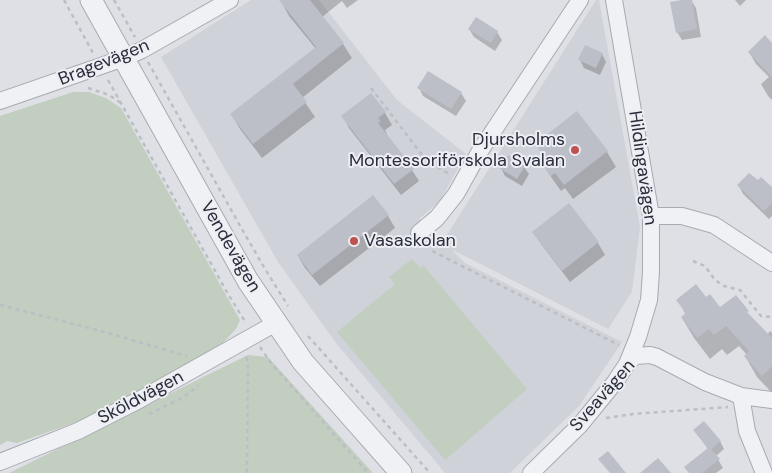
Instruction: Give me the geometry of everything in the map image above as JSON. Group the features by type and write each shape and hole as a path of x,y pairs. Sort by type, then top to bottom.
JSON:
{"street":[{"name":"Vendevägen","path":"91,0 133,54 248,280 283,316 303,362 401,473"},
{"name":"Bragevägen","path":"0,101 133,54 230,0"},
{"path":"419,233 437,218 456,194 480,152 580,0"},
{"name":"Hildingavägen","path":"614,0 651,216 649,300 630,358"},
{"path":"651,216 682,216 714,225 772,263"},
{"name":"Sköldvägen","path":"0,462 78,431 140,400 208,362 283,316"},
{"name":"Sveavägen","path":"531,473 582,421 615,382 630,358 635,356 650,355 742,401 772,400"},
{"path":"742,401 747,431 764,473"}],"path":[{"path":"114,0 133,54 265,269 283,316"},
{"path":"371,88 426,160 463,182"},
{"path":"419,233 434,252 630,358"},
{"path":"693,260 705,266 715,280 724,286 740,290 761,316 772,317"},
{"path":"0,305 101,331 208,362"},
{"path":"305,332 430,473"},
{"path":"245,356 248,363 247,473"},
{"path":"582,421 742,401"}],"shaded area":[{"name":"Vasaskolan","path":"251,0 319,0 397,100 466,154 440,201 419,219 443,241 596,0 599,0 640,227 632,292 608,329 451,249 465,263 622,342 579,406 510,473 445,473 336,343 278,262 161,57"}],"green space":[{"path":"73,92 89,92 106,98 121,108 240,320 236,329 219,347 88,418 17,443 7,441 0,445 0,116"},
{"path":"412,259 420,268 423,265 527,389 445,460 337,332 395,284 389,277"},
{"path":"248,355 268,357 373,473 9,473"}],"building":[{"path":"279,0 310,0 344,43 293,84 307,102 253,144 230,114 316,47"},
{"path":"692,0 697,29 676,33 670,2"},
{"path":"476,17 498,31 491,43 468,29"},
{"path":"765,35 772,43 772,77 748,52"},
{"path":"585,45 603,53 596,68 578,60"},
{"path":"428,71 462,92 451,109 417,88"},
{"path":"371,93 386,112 378,118 381,121 378,123 414,169 394,184 341,116"},
{"path":"577,111 608,151 564,185 555,173 551,176 538,159 543,155 535,144"},
{"path":"508,155 525,166 517,179 499,168"},
{"path":"749,173 758,180 761,177 772,187 772,203 764,211 737,185"},
{"path":"373,195 389,215 312,275 297,255"},
{"path":"569,203 599,242 562,271 532,232"},
{"path":"696,284 706,297 710,294 720,307 736,295 749,311 747,312 772,338 772,366 762,376 744,356 749,351 726,326 714,335 709,329 697,338 681,317 686,313 676,300"},
{"path":"704,421 721,441 711,449 720,459 702,473 689,473 684,467 708,448 693,430"},
{"path":"608,451 626,473 610,473 598,459"},
{"path":"658,458 671,473 640,473"}],"place":[{"name":"Djursholms Montessoriförskola Svalan","path":"575,150"},
{"name":"Vasaskolan","path":"354,241"}]}
